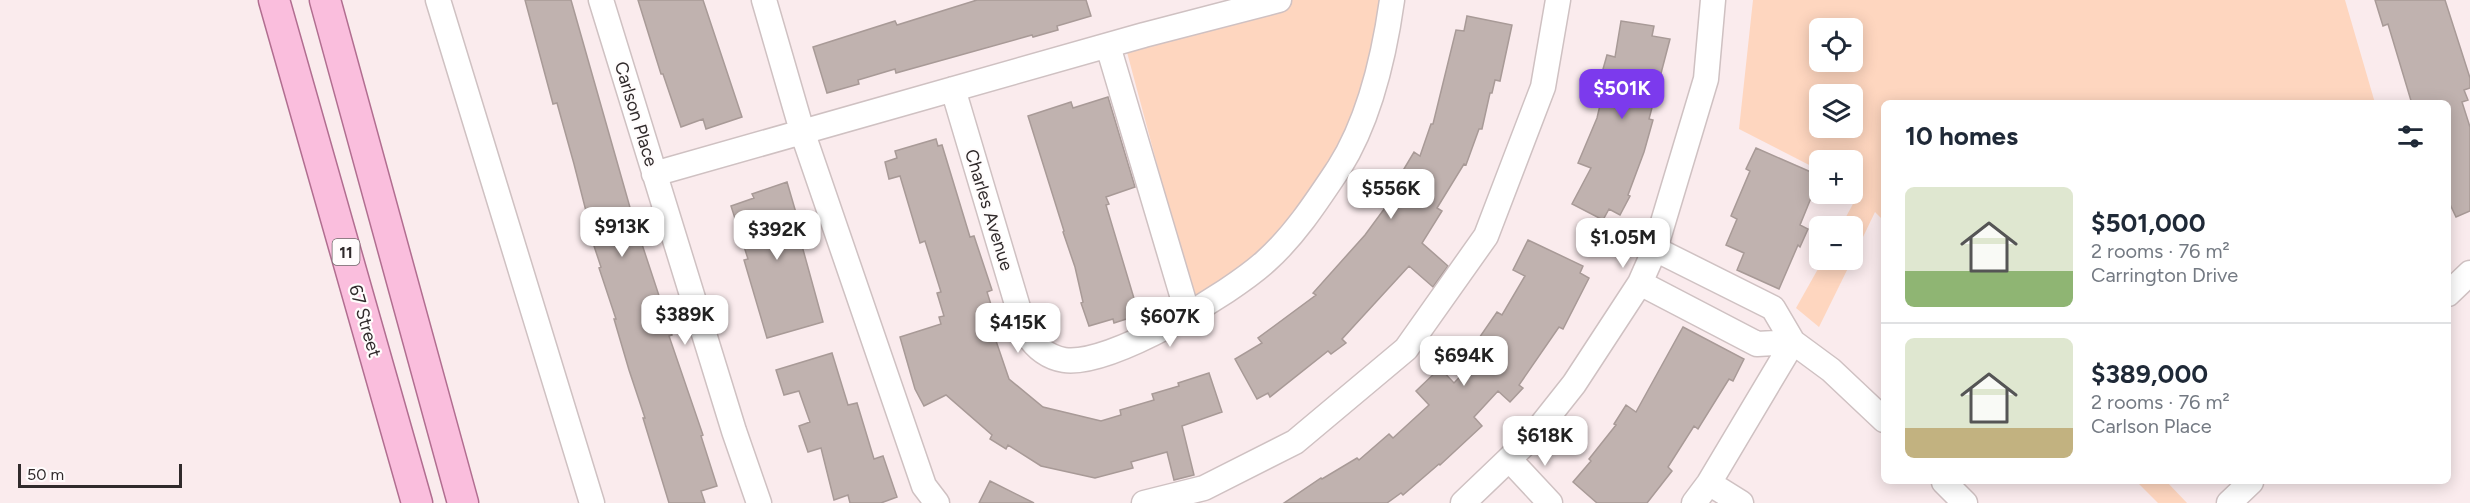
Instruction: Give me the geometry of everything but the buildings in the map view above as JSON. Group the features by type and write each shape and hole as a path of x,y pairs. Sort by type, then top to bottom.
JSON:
{"main road":[{"name":"67 Street","path":"274,0 417,503"},
{"path":"325,0 463,503"}],"street":[{"path":"438,0 592,503"},
{"name":"Carlson Place","path":"601,0 734,431 759,503"},
{"path":"764,0 802,131 924,486 937,503"},
{"path":"654,174 1279,0"},
{"name":"Charles Avenue","path":"953,89 1025,331 1031,341 1051,356 1065,360 1080,359 1124,346 1214,300 1265,262 1300,226 1340,166 1365,115 1385,48 1392,0"},
{"path":"1144,503 1204,488 1295,442 1406,350 1486,236 1543,87 1558,0"},
{"path":"1478,498 1532,437 1574,384 1640,283 1655,249 1706,79 1713,0"},
{"path":"1108,46 1188,315"},
{"path":"1655,249 1773,309 1793,342 1831,370 1881,417"},
{"path":"2451,291 2470,273"},
{"path":"1640,283 1756,344 1793,342"},
{"path":"1694,503 1709,483 1793,342"},
{"path":"1510,460 1550,503"},
{"path":"1709,483 1742,503"},
{"path":"1946,484 1965,503"},
{"path":"2229,503 2249,484"}],"shaded area":[{"path":"1279,0 1392,0 1365,115 1300,226 1196,310 1124,41"},
{"path":"1753,0 2345,0 2374,100 1881,100 1881,218 1875,212 1863,237 1863,216 1846,216 1853,204 1863,204 1863,150 1809,150 1809,165 1739,129"},
{"path":"1817,270 1847,270 1819,327 1796,308"},
{"path":"2139,484 2169,484 2187,503 2158,503"}]}
